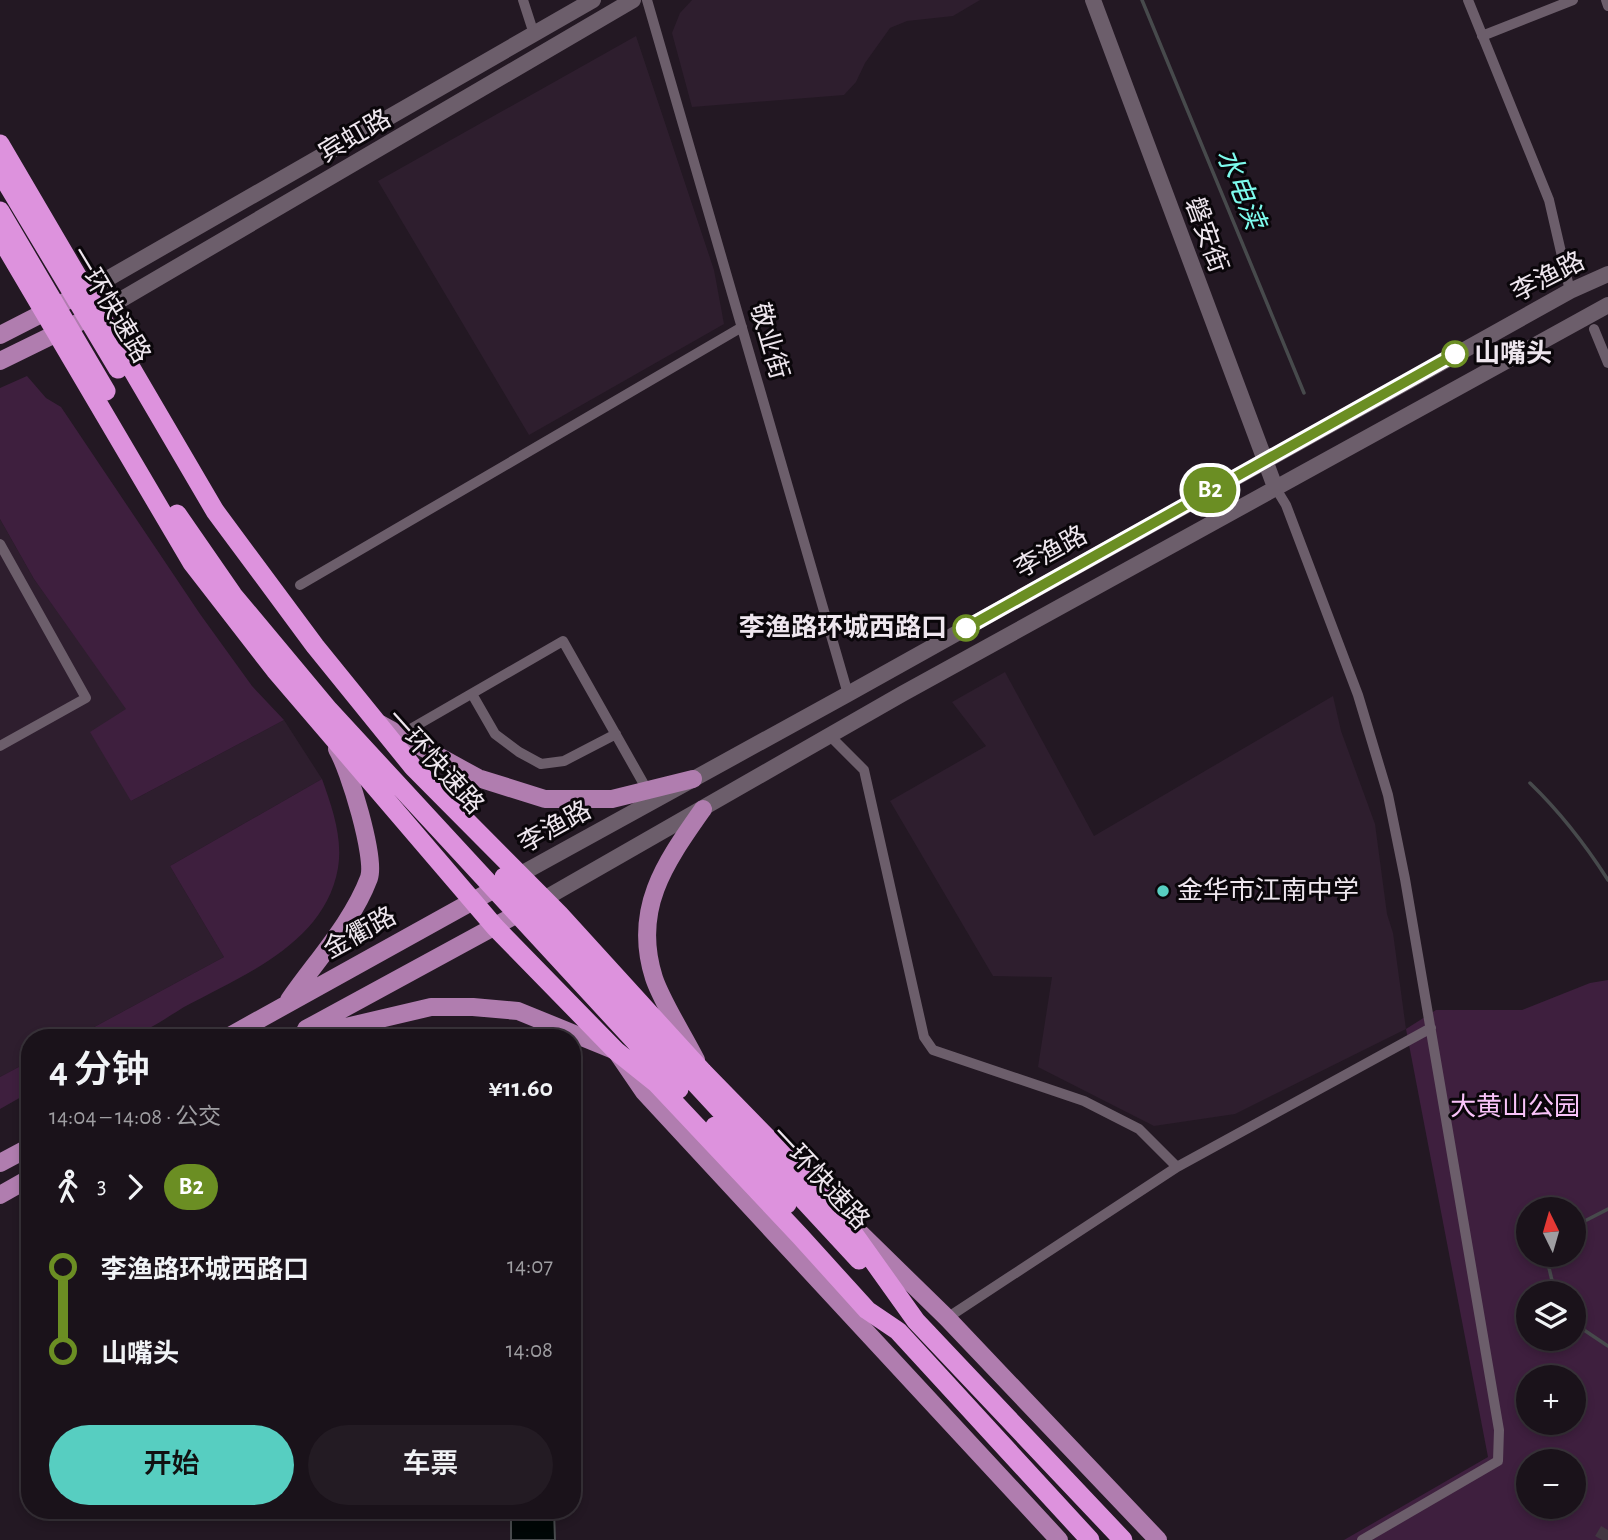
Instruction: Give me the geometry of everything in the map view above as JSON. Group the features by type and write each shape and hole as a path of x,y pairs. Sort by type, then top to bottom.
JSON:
{"highway":[{"path":"0,144 215,510 314,646 413,768 544,900 703,1072 834,1206 916,1321 1123,1540"},
{"name":"一环快速路","path":"0,172 156,432 229,546 378,741 773,1176 898,1331"},
{"name":"一环快速路","path":"0,211 177,513 233,595 328,710 656,1064 773,1176 916,1321"},
{"path":"0,237 192,563 324,729 495,927 616,1051 656,1083 867,1310 898,1331 1090,1540"}],"main road":[{"name":"宾虹路","path":"88,290 593,0"},
{"name":"宾虹路","path":"100,312 633,0"},
{"name":"磐安街","path":"1093,0 1275,487"},
{"name":"李渔路","path":"693,779 1570,291 1608,274"},
{"path":"0,335 88,290"},
{"name":"李渔路","path":"544,900 830,736 1608,304"},
{"path":"0,361 100,312"},
{"path":"376,721 478,778 545,799 612,799 651,795 693,779"},
{"path":"286,1004 337,936 370,875 361,813 349,774 324,729"},
{"name":"李渔路","path":"519,875 651,795"},
{"path":"703,809 663,868 650,905 647,941 654,979 703,1072"},
{"name":"金衢路","path":"242,1029 519,875"},
{"path":"307,1029 544,900"},
{"path":"337,1029 431,1007 518,1011 562,1029"},
{"path":"581,1037 616,1051 652,1101 1059,1540"},
{"path":"0,1163 21,1152"},
{"path":"0,1195 21,1183"},
{"path":"834,1206 947,1318 1158,1540"}],"street":[{"path":"523,0 534,34"},
{"name":"敬业街","path":"647,0 848,694"},
{"path":"1468,0 1549,200 1570,291"},
{"path":"1482,36 1573,0"},
{"path":"1606,0 1608,6"},
{"path":"300,585 742,327"},
{"path":"1594,329 1608,363"},
{"path":"1275,487 1286,505 1358,695 1388,795 1405,879 1499,1430 1498,1461 1362,1540"},
{"path":"0,544 86,698 0,746"},
{"path":"400,735 563,641 651,795"},
{"path":"472,694 495,734 541,764 564,761 616,734"},
{"path":"830,736 864,770 924,1037 933,1050 1084,1101 1139,1129 1177,1167"},
{"path":"947,1318 1177,1167 1431,1028"}],"shaded area":[{"path":"692,0 980,0 953,16 907,21 890,28 865,63 856,82 844,95 692,107 672,33 680,13"},
{"path":"636,36 714,270 724,324 529,435 378,181"},
{"path":"0,519 34,579 127,709 131,801 284,720 322,779 170,866 224,957 91,1029 21,1029 21,1066 0,1077"},
{"name":"金华市江南中学","path":"1005,672 1094,836 1333,696 1341,731 1375,824 1406,1029 1235,1114 1154,1126 1038,1067 1052,977 993,976 890,801 986,746 952,702"},
{"path":"511,1519 554,1519 555,1540 511,1540"}],"green space":[{"path":"27,376 46,398 61,407 200,614 252,686 284,720 131,801 90,732 126,709 34,579 0,519 0,388"},
{"path":"322,779 338,834 338,868 330,894 317,917 299,937 256,969 147,1029 91,1029 224,957 170,866"},
{"name":"大黄山公园","path":"1608,980 1608,1540 1344,1540 1488,1457 1406,1029 1436,1010 1522,1010 1590,983"},
{"path":"21,1066 21,1097 0,1109 0,1077"}],"waterway":[{"name":"水电渎","path":"1142,0 1304,393"},
{"name":"水电渎","path":"1530,783 1572,829 1608,880"},
{"name":"水电渎","path":"1586,1220 1608,1209"},
{"name":"水电渎","path":"1549,1267 1552,1281"},
{"name":"水电渎","path":"1586,1331 1608,1346"}],"tunnel":[{"path":"1602,1540 1608,1530"}],"bus line":[{"name":"B2","path":"966,628 1455,354"}],"place":[{"name":"山嘴头","path":"1455,354"},
{"name":"李渔路环城西路口","path":"966,628"},
{"name":"金华市江南中学","path":"1163,891"}]}
